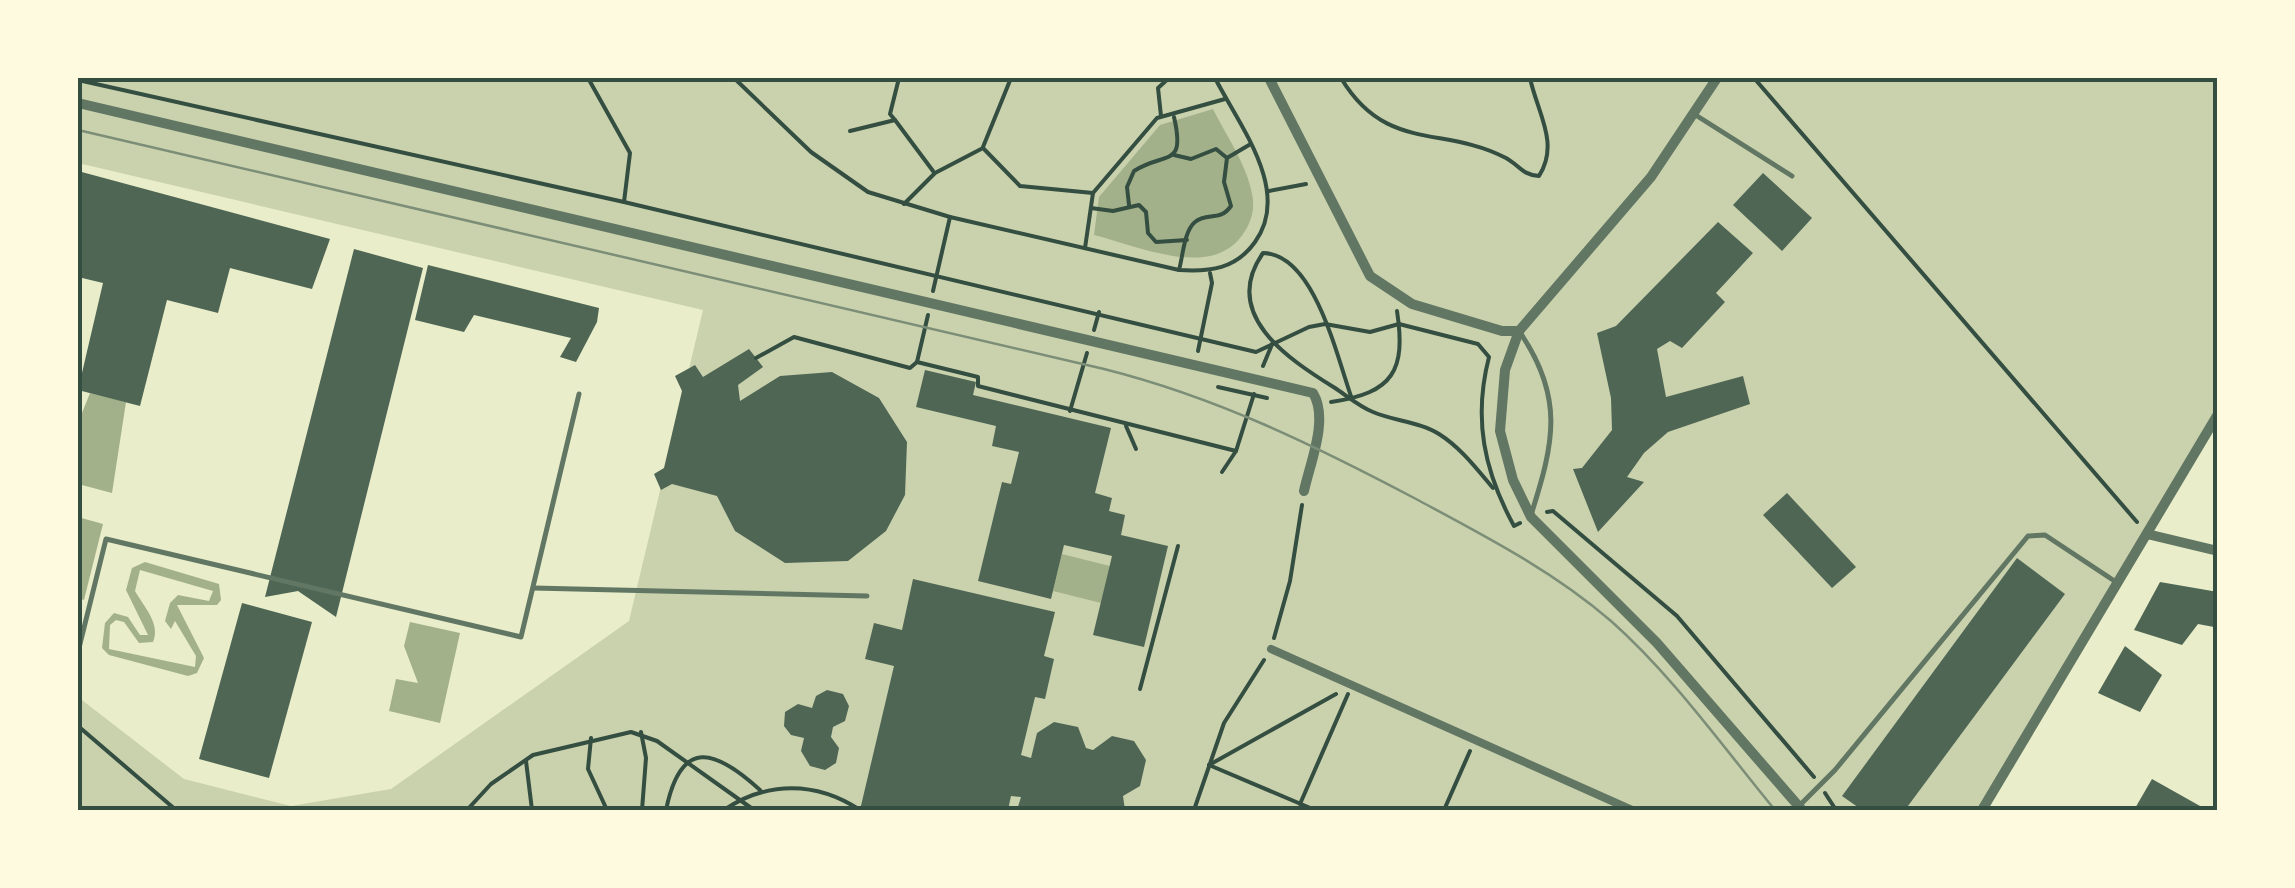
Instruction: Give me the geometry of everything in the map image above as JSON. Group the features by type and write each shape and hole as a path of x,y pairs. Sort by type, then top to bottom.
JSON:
{"street":[{"path":"1269,78 1370,276 1396,297 1502,331 1519,331"},
{"path":"1717,78 1651,177 1519,331 1505,370 1500,431 1513,480 1530,518 1657,643 1800,808"},
{"path":"78,103 1313,393 1320,403 1304,491"},
{"path":"1982,810 2218,414"},
{"path":"2147,534 2218,551"},
{"path":"1271,648 1632,810"}],"lane":[{"path":"1693,113 1792,176"},
{"path":"1519,331 1545,376 1552,404 1553,438 1530,518"},
{"path":"78,652 106,539 521,638 579,394"},
{"path":"1800,808 2028,536 2046,535 2117,583"},
{"path":"533,588 867,596"}],"path":[{"path":"588,78 630,153 624,202"},
{"path":"734,78 811,152 868,192 903,205 1180,270 1210,272 1248,253 1264,231 1268,191 1216,78"},
{"path":"899,78 890,114 935,173"},
{"path":"903,205 935,173 983,148 1011,78"},
{"path":"1155,78 1162,81"},
{"path":"1086,248 1094,209 1093,193 1160,116 1158,88 1170,78"},
{"path":"1341,78 1357,102 1404,133 1506,158 1527,175 1539,176 1549,160 1549,138 1530,78"},
{"path":"1754,78 2147,534"},
{"path":"78,80 624,202 1256,352 1325,324 1370,332 1399,324 1484,347 1488,357 1480,414 1482,446 1495,490 1514,526"},
{"path":"1160,116 1174,118 1226,98"},
{"path":"1174,118 1179,142 1174,155"},
{"path":"850,131 895,120"},
{"path":"1227,158 1250,145"},
{"path":"983,148 1020,186 1093,193"},
{"path":"1129,205 1127,186 1134,171 1174,155 1191,160 1216,149 1227,158"},
{"path":"1180,270 1194,223 1220,217 1231,206 1224,182 1227,158"},
{"path":"1268,191 1321,182"},
{"path":"1094,209 1129,205 1145,210 1148,233 1156,242 1186,240"},
{"path":"1352,399 1325,324 1298,268 1275,253 1263,253 1253,273 1250,310 1273,342 1352,399 1370,411 1436,432 1464,454 1495,490"},
{"path":"1196,364 1212,283 1210,272"},
{"path":"1320,403 1352,399 1390,378 1404,344 1396,297"},
{"path":"1070,411 1100,312"},
{"path":"756,358 794,338 910,368 917,362 978,377 978,386 1236,452"},
{"path":"1222,472 1236,452 1257,380 1273,342"},
{"path":"1207,384 1269,399"},
{"path":"1126,424 1136,449"},
{"path":"1553,511 1676,616 1821,786 1836,810"},
{"path":"1140,689 1178,546"},
{"path":"1300,804 1352,685"},
{"path":"1316,810 1210,764 1352,685"},
{"path":"78,726 152,794 176,810"},
{"path":"640,732 646,758 642,810"},
{"path":"468,810 490,784 525,760 591,738 640,732 754,810"},
{"path":"591,738 588,768 607,810"},
{"path":"1444,810 1474,740"},
{"path":"666,810 674,778 687,763 719,757 760,790"},
{"path":"525,760 531,776 532,810"},
{"path":"724,810 760,790 799,787 826,792 860,810"}],"shaded area":[{"path":"78,78 2217,78 2217,414 1982,810 78,810 78,697 184,779 291,806 391,789 629,621 703,310 78,163"},
{"path":"1213,109 1241,161 1253,199 1245,231 1232,246 1215,255 1196,258 1154,252 1094,235 1099,197 1160,125"},
{"path":"90,393 126,402 112,493 78,484 78,423"},
{"path":"78,517 103,524 84,600 78,598"},
{"path":"1062,554 1110,566 1101,603 1053,591"},
{"path":"145,562 219,584 221,600 217,605 177,605 204,658 197,673 188,676 109,655 102,648 105,623 114,613 128,617 140,635 148,635 126,590 132,568","holes":["140,570 213,591 209,601 178,595 170,603 165,621 171,629 175,621 196,656 195,667 109,649 110,625 116,620 124,622 139,643 153,642 153,622 135,591"]},
{"path":"410,622 460,633 440,723 389,711 396,679 418,683 404,646"}],"building":[{"path":"78,171 330,239 312,289 230,268 218,313 167,300 140,406 78,390 103,283 78,277"},
{"path":"1763,173 1812,218 1782,251 1733,205"},
{"path":"1718,222 1753,253 1716,293 1725,302 1682,348 1670,341 1657,349 1666,397 1743,376 1750,404 1668,432 1644,453 1627,477 1644,482 1598,532 1573,469 1582,468 1612,430 1611,398 1597,333 1616,326"},
{"path":"354,249 423,268 336,617 298,591 265,597"},
{"path":"428,265 599,308 597,322 576,362 560,357 571,338 474,315 464,332 415,320"},
{"path":"749,349 763,367 738,385 740,401 780,376 832,372 879,398 907,442 905,495 886,531 848,561 785,563 735,531 717,496 672,484 661,490 654,474 664,468 682,391 675,376 695,365 703,377"},
{"path":"925,370 976,382 973,395 1111,428 1095,493 1112,498 1109,511 1125,515 1121,535 1168,546 1144,647 1093,635 1112,556 1064,545 1051,599 978,581 1002,482 1011,484 1019,452 992,446 996,426 916,407"},
{"path":"1787,493 1856,567 1832,588 1763,515"},
{"path":"2017,558 2065,594 1905,810 1862,810 1842,796"},
{"path":"913,579 1055,612 1044,656 1054,659 1045,699 1035,697 1021,755 1031,758 1037,733 1054,722 1078,727 1086,748 1093,750 1112,736 1134,741 1146,760 1140,786 1123,796 1125,810 1017,810 1021,797 1011,796 1008,810 860,810 894,666 865,659 874,623 902,630"},
{"path":"2160,582 2218,592 2214,627 2198,624 2182,645 2134,630"},
{"path":"242,603 312,622 269,778 199,759"},
{"path":"2125,646 2162,675 2140,712 2098,693"},
{"path":"827,690 843,694 849,706 845,721 833,727 831,737 839,748 836,763 825,770 810,766 801,751 804,738 791,735 784,726 785,712 798,704 812,708 816,696"},
{"path":"2152,779 2200,806 2197,810 2134,810"}],"tram line":[{"path":"78,130 1104,369 1226,409 1380,480 1566,586 1634,642 1697,712 1775,810"}]}
